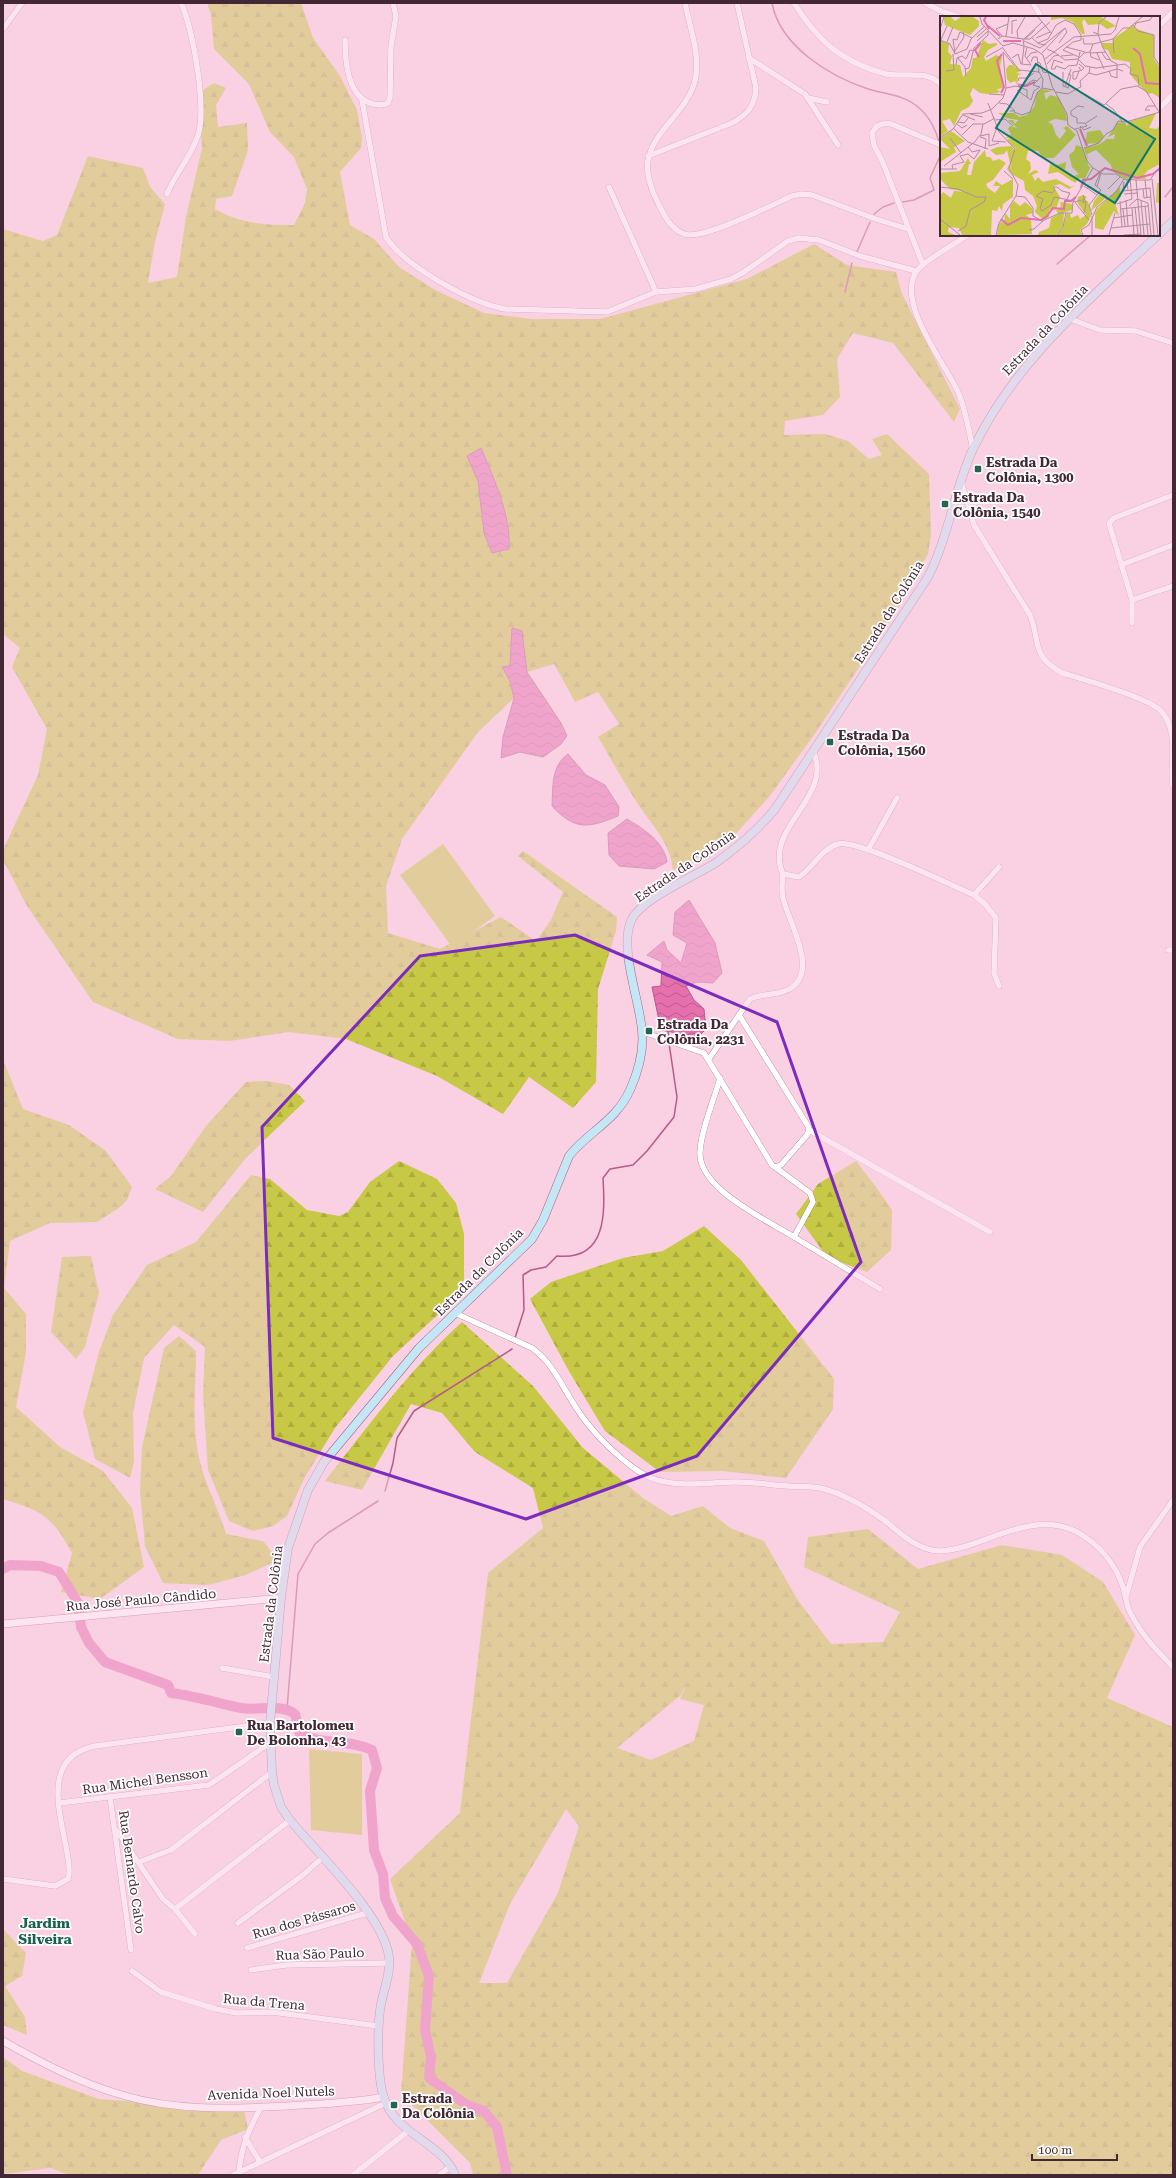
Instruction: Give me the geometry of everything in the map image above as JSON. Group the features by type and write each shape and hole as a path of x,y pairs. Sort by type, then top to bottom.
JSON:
{"main road":[{"name":"Estrada da Colônia","path":"1160,232 1173,221"},
{"name":"Estrada da Colônia","path":"385,2100 378,2026 389,1963 386,1944 368,1913 290,1820 281,1807 272,1772 270,1722 281,1598 288,1548 308,1490 324,1462 414,1354 532,1240 543,1220 569,1156 576,1148 615,1115 630,1091 637,1069 643,1032 629,957 628,932 631,920 638,910 649,902 715,863 758,829 775,809 928,576 938,556 961,480 973,450 991,414 1031,359 1156,236"},
{"path":"385,2100 408,2131 451,2166 455,2175"}],"street":[{"path":"3,29 22,3"},
{"path":"167,194 199,132 199,90 195,49 181,3"},
{"path":"362,100 382,105 388,103 390,98 391,47 396,16 393,3"},
{"path":"685,3 696,54 697,70 694,84 689,96 657,140 648,156 649,178 656,200 667,221 674,229 692,236 714,230 792,196 802,194 812,195 876,219 908,229"},
{"path":"648,156 732,123 743,117 751,109 756,98 756,88 748,58 737,3"},
{"path":"794,3 818,37 839,54 880,72 900,76 932,77 940,84"},
{"path":"925,3 941,11 957,16"},
{"path":"1033,3 1041,16"},
{"path":"1160,25 1173,12"},
{"path":"345,40 346,60 350,75 356,93 362,100 386,237 399,253 419,268 477,301 505,309 599,313 615,309 656,292 696,289 731,279 744,272 788,242 799,238 819,240 860,256 916,271"},
{"path":"748,58 799,89 808,98 838,145"},
{"path":"1160,108 1173,94"},
{"path":"808,98 828,102"},
{"path":"923,265 883,163 874,145 872,133 878,125 884,123 891,124 940,145"},
{"path":"609,187 656,292"},
{"path":"966,236 916,271 911,286 911,298 916,314 964,406 973,450"},
{"path":"1070,319 1100,330 1136,331 1173,343"},
{"path":"961,480 974,525 1030,614 1034,627 1037,647 1048,664 1062,673 1151,704 1159,709 1171,723 1173,745 1171,774 1173,786"},
{"path":"1132,623 1132,600 1109,523 1114,518 1173,495"},
{"path":"1121,565 1173,546"},
{"path":"1132,600 1173,586"},
{"path":"709,1059 750,999 791,989 801,978 804,967 802,956 783,898 781,884 783,874 778,861 778,851 783,838 801,809 816,780 818,766 814,751"},
{"path":"868,850 897,798"},
{"path":"783,874 798,877 823,853 839,843 849,844 868,850 974,895 985,904 996,918 994,973 999,986"},
{"path":"974,895 999,867"},
{"path":"739,1015 809,1130 990,1232"},
{"path":"643,1032 698,1049 704,1053 709,1059 743,1118 775,1167 810,1193 813,1202 794,1237"},
{"path":"720,1078 700,1153 705,1173 729,1197 880,1289"},
{"path":"775,1167 781,1165 809,1130"},
{"path":"455,1313 532,1348 542,1355 551,1365 587,1424 630,1464 640,1472 656,1480 695,1484 735,1482 823,1488 862,1506 883,1520 904,1537 928,1549 940,1551 977,1543 1038,1524 1057,1525 1073,1530 1091,1541 1106,1555 1116,1570 1129,1612 1147,1641 1173,1667"},
{"path":"1125,1600 1140,1547 1173,1500"},
{"name":"Rua José Paulo Cândido","path":"3,1624 281,1598"},
{"path":"222,1668 274,1677"},
{"path":"3,1879 56,1886 65,1882 69,1875 59,1803 58,1784 60,1771 71,1757 86,1748 270,1722"},
{"name":"Rua Michel Bensson","path":"59,1803 210,1785 270,1743"},
{"path":"139,1862 171,1850 272,1772"},
{"name":"Rua Bernardo Calvo","path":"110,1798 116,1830 131,1950"},
{"path":"175,1909 290,1820"},
{"path":"116,1830 163,1899 175,1909 195,1934"},
{"path":"238,1923 303,1875 322,1858"},
{"name":"Rua dos Pássaros","path":"247,1948 368,1913"},
{"name":"Rua São Paulo","path":"251,1970 286,1965 389,1963"},
{"name":"Rua da Trena","path":"132,1971 161,1992 216,2009 237,2013 272,2012 378,2026"},
{"name":"Avenida Noel Nutels","path":"3,2041 34,2059 123,2096 187,2106 224,2109 385,2100"},
{"path":"233,2175 302,2144 385,2100"},
{"path":"239,2172 240,2156 245,2137 261,2107"},
{"path":"353,2175 408,2131"},
{"path":"245,2137 260,2162"},
{"path":"439,2175 451,2166"}],"highlighted area":[{"path":"575,935 777,1022 861,1262 697,1456 526,1519 273,1438 262,1127 420,956"}],"green space":[{"path":"207,3 301,3 313,38 340,76 357,110 362,138 361,148 340,172 350,225 374,239 399,267 435,290 484,313 532,319 600,319 747,279 814,244 847,265 896,272 902,294 960,409 954,422 893,343 853,333 837,359 840,397 823,415 785,421 784,435 825,434 848,441 869,459 882,455 872,439 887,434 929,474 931,535 928,554 897,610 814,735 769,797 732,838 673,870 668,850 658,832 629,790 598,737 619,724 598,692 575,702 554,664 527,672 522,631 510,666 502,668 510,681 514,698 478,732 402,839 386,886 388,933 440,949 501,917 536,941 551,920 563,892 518,856 523,851 617,917 616,931 598,989 596,1082 573,1108 529,1077 503,1114 437,1076 346,1039 289,1032 229,1041 178,1039 93,1002 27,906 3,860 3,850 38,775 47,729 12,667 20,648 3,634 3,229 43,241 57,235 88,156 143,168 150,187 165,204 155,242 148,283 177,277 186,217 202,148 200,117 203,90 214,83 226,88 216,105 218,127 247,123 248,150 232,196 216,199 215,209 234,218 253,223 294,225 305,203 307,189 294,157 270,132 249,84 214,49 211,15","holes":["478,481 508,549 492,553 484,533"]},
{"path":"443,844 495,916 452,947 400,875"},
{"path":"3,1060 23,1109 69,1125 106,1151 132,1187 127,1200 119,1208 97,1222 50,1223 10,1241 4,1288 26,1314 26,1352 16,1407 60,1447 103,1471 132,1508 144,1567 100,1599 61,1592 72,1553 65,1541 52,1523 45,1517 27,1507 3,1499"},
{"path":"267,1081 289,1085 305,1101 245,1159 203,1212 155,1189 171,1176 206,1126 246,1082"},
{"path":"399,1161 437,1179 456,1203 464,1234 464,1280 445,1308 393,1356 335,1428 305,1477 287,1516 273,1526 253,1531 229,1521 208,1470 203,1395 205,1347 174,1325 144,1358 133,1413 134,1462 130,1478 95,1459 83,1412 99,1352 113,1315 147,1265 196,1242 251,1175 270,1179 307,1210 339,1216 348,1212 370,1182"},
{"path":"856,1161 892,1210 891,1250 867,1272 827,1257 796,1214 818,1184"},
{"path":"704,1226 741,1260 834,1379 833,1409 786,1478 722,1471 660,1472 605,1431 570,1373 530,1299 551,1282 623,1258 663,1251"},
{"path":"91,1256 99,1293 85,1347 76,1359 51,1332 62,1257"},
{"path":"462,1322 533,1386 583,1448 643,1498 671,1516 703,1506 730,1528 764,1541 797,1599 831,1644 883,1642 900,1612 804,1567 808,1537 868,1529 918,1569 1002,1545 1062,1555 1103,1582 1135,1635 1107,1698 1173,1727 1173,2175 473,2175 470,2163 401,2094 412,1942 390,1879 460,1813 488,1573 543,1528 533,1488 475,1452 442,1413 411,1404 362,1490 325,1481 390,1398 443,1340","holes":["690,1677 680,1699 704,1705 694,1741 651,1760 617,1748 681,1695","566,1809 579,1826 558,1893 507,1983 479,1983 510,1904"]},
{"path":"179,1336 196,1351 195,1421 197,1448 209,1489 226,1534 263,1541 278,1560 246,1575 208,1585 163,1583 145,1546 140,1491 142,1447 164,1348"},
{"path":"309,1749 362,1754 362,1835 311,1830"},
{"path":"3,1929 26,1953 22,1976 5,1986 25,2017 27,2035 3,2025"},
{"path":"3,2057 22,2071 99,2099 244,2110 248,2129 221,2140 198,2175 70,2175 50,2168 3,2174"}],"water":[{"path":"481,448 501,497 509,536 509,549 492,553 484,533 478,481 467,456"},
{"path":"512,628 522,631 527,672 561,723 567,736 561,744 543,757 520,752 501,758 503,737 514,698 510,681 502,667 510,666"},
{"path":"568,754 586,775 605,785 619,807 618,816 599,823 583,825 568,820 552,806 554,777 558,765"},
{"path":"627,819 640,827 658,842 667,862 654,869 619,866 609,855 608,833"},
{"path":"689,900 715,943 722,973 713,983 697,982 686,986 694,1000 704,1009 706,1029 698,1037 661,1030 652,987 661,986 662,962 647,955 664,941 667,950 681,963 687,943 673,935 675,912"}],"waterway":[{"path":"772,3 777,19 785,33 808,57 838,76 853,83 868,89 908,100 923,111 929,119 939,142"},
{"path":"903,202 914,200 934,190 930,178 940,156"},
{"path":"1165,197 1173,187"},
{"path":"874,214 883,207 894,203"},
{"path":"856,254 870,222"},
{"path":"1057,264 1090,236"},
{"path":"845,292 852,263"},
{"path":"668,1031 669,1039"},
{"path":"515,1338 524,1310 523,1275 531,1270 546,1267 557,1256 573,1256 586,1251 594,1243 600,1232 603,1219 603,1178 610,1169 633,1165 647,1151 674,1117 677,1097 669,1043"},
{"path":"385,1491 393,1463 397,1438 414,1411 512,1349"},
{"path":"287,1709 298,1574 315,1544 328,1533 378,1501"},
{"path":"3,1569 10,1565 41,1566 59,1572 78,1603 81,1627 89,1643 105,1662 168,1685 171,1693 241,1708 276,1708 289,1711 295,1714 300,1734 317,1740 354,1744 372,1750 377,1768 370,1791 374,1850 383,1874 385,1898 393,1916 417,1944 429,1976 425,2030 431,2057 429,2078 467,2105 484,2111 497,2127 507,2175"}],"place":[{"name":"Estrada Da Colônia, 1300","path":"978,469"},
{"name":"Estrada Da Colônia, 1540","path":"945,504"},
{"name":"Estrada Da Colônia, 1560","path":"830,742"},
{"name":"Estrada Da Colônia, 2231","path":"649,1031"},
{"name":"Rua Bartolomeu De Bolonha, 43","path":"239,1732"},
{"name":"Estrada Da Colônia","path":"394,2105"}],"district":[{"name":"Jardim Silveira","path":"45,1932"}]}
